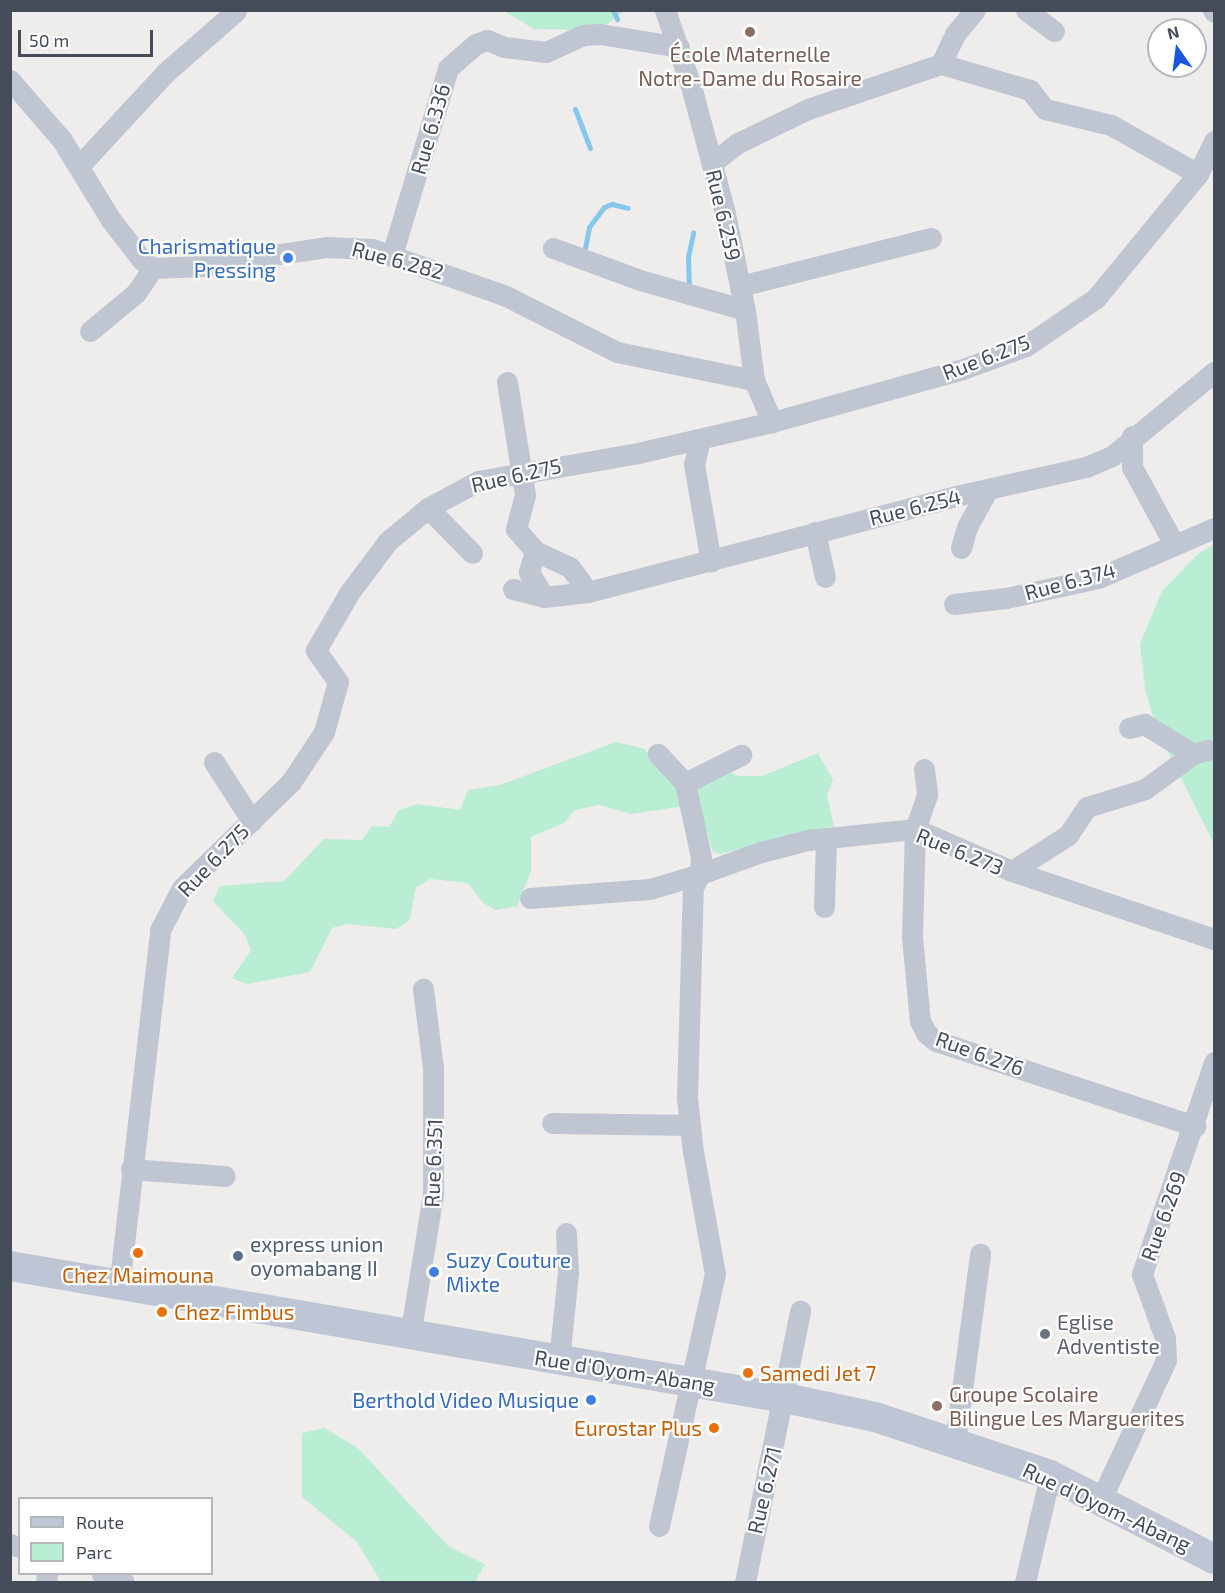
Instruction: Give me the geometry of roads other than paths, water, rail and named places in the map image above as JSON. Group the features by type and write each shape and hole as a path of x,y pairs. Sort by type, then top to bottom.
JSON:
{"main road":[{"name":"Rue d'Oyom-Abang","path":"10,1266 119,1287 689,1381 875,1417 1050,1475 1215,1558"}],"street":[{"name":"Rue 6.259","path":"665,10 679,47 712,163 745,310 754,380 772,422"},
{"path":"941,64 955,34 975,10"},
{"path":"1026,10 1054,31"},
{"path":"79,166 165,73 236,11"},
{"name":"Rue 6.336","path":"392,255 448,68 476,44 486,40 504,47 546,52 583,35 600,34 679,47"},
{"path":"712,163 738,143 808,109 941,64 1030,90 1045,109 1111,125 1198,174"},
{"path":"10,80 40,110 79,166 111,220 142,260 153,268 136,293 90,331"},
{"name":"Rue 6.275","path":"119,1287 160,930 182,888 291,782 324,732 338,682 316,650 349,593 388,541 428,508 478,481 700,439 772,422 963,369 1026,346 1096,298 1198,174 1215,141"},
{"path":"740,286 931,238"},
{"name":"Rue 6.282","path":"153,268 167,270 345,245 392,255 506,296 617,351 754,380"},
{"path":"553,248 640,279 745,310"},
{"name":"Rue 6.254","path":"513,589 544,597 588,592 711,562 815,532 1086,467 1112,456 1132,436 1215,372"},
{"path":"507,382 525,495 516,529 535,551 570,567 588,592"},
{"path":"1132,436 1132,467 1174,544"},
{"path":"700,439 694,464 711,562"},
{"path":"961,548 967,527 988,489"},
{"path":"428,508 472,553"},
{"name":"Rue 6.374","path":"954,604 1071,585 1098,578 1215,528"},
{"path":"815,532 825,577"},
{"path":"535,551 529,572 544,597"},
{"path":"1129,728 1144,724 1207,750"},
{"path":"1012,872 1068,835 1087,807 1145,789 1207,750"},
{"path":"658,754 685,783 701,857 700,874 693,887 690,1125 715,1274 689,1381 659,1526"},
{"path":"685,783 741,755"},
{"path":"214,762 252,820"},
{"path":"915,829 927,795 924,769"},
{"name":"Rue 6.273","path":"530,898 650,889 761,852 826,839 915,829 1012,872 1215,939"},
{"name":"Rue 6.276","path":"915,829 912,937 920,1021 926,1033 936,1041 1195,1126"},
{"path":"824,907 826,839"},
{"name":"Rue 6.351","path":"410,1336 433,1194 433,1068 423,989"},
{"name":"Rue 6.269","path":"1101,1499 1166,1360 1165,1338 1142,1274 1195,1126 1215,1062"},
{"path":"552,1123 690,1125"},
{"path":"131,1169 225,1176"},
{"path":"559,1360 568,1273 566,1233"},
{"path":"956,1442 980,1254"},
{"name":"Rue 6.271","path":"745,1582 785,1398 800,1311"},
{"path":"1025,1582 1050,1475"},
{"path":"105,1575 124,1582"}],"waterway":[{"path":"613,10 617,19"},
{"path":"575,109 590,148"},
{"path":"585,248 589,227 604,207 612,204 628,208"},
{"path":"689,287 688,257 693,233"}],"place":[{"name":"École Maternelle Notre-Dame du Rosaire","path":"750,32"},
{"name":"Charismatique Pressing","path":"288,258"},
{"name":"Chez Maimouna","path":"138,1253"},
{"name":"express union oyomabang II","path":"238,1256"},
{"name":"Suzy Couture Mixte","path":"434,1272"},
{"name":"Chez Fimbus","path":"162,1312"},
{"name":"Eglise Adventiste","path":"1045,1334"},
{"name":"Samedi Jet 7","path":"748,1373"},
{"name":"Berthold Video Musique","path":"591,1400"},
{"name":"Groupe Scolaire Bilingue Les Marguerites","path":"937,1406"},
{"name":"Eurostar Plus","path":"714,1428"}]}
